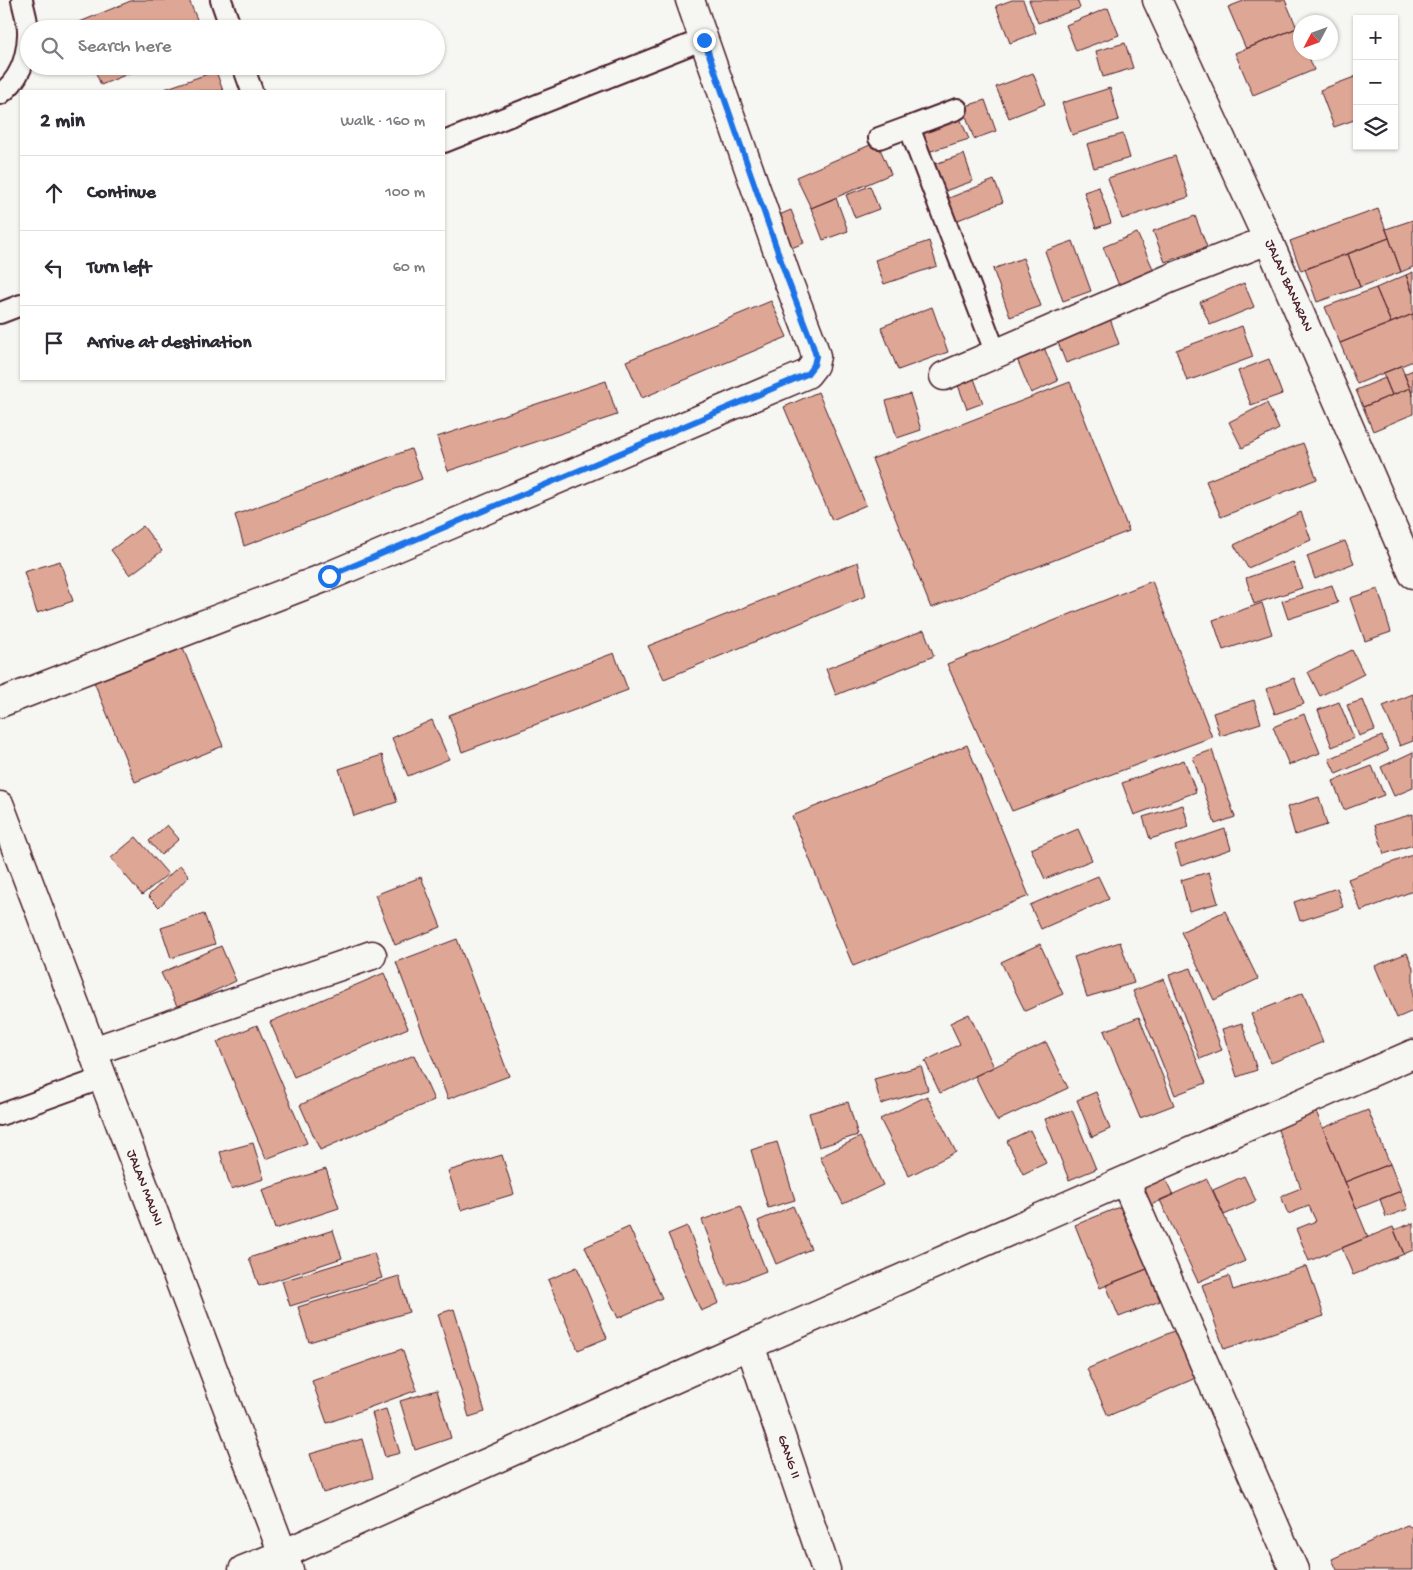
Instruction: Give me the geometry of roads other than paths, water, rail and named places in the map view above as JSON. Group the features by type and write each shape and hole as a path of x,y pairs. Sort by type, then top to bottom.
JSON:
{"street":[{"path":"0,703 329,576 807,374 814,365 816,356 812,343 787,278 690,0"},
{"name":"JALAN BANARAN","path":"1157,0 1268,240 1413,574"},
{"path":"944,376 1171,278 1268,240"},
{"name":"JALAN MAUNI","path":"0,806 286,1562"},
{"path":"93,1051 372,955"},
{"path":"243,1570 286,1562 750,1345 1413,1054"},
{"path":"1125,1181 1294,1570"},
{"name":"GANG II","path":"750,1345 826,1570"}],"lane":[{"path":"22,0 26,20"},
{"path":"221,0 228,20"},
{"path":"445,142 704,40"},
{"path":"0,94 9,88 20,70"},
{"path":"246,75 252,90"},
{"path":"879,138 957,109"},
{"path":"909,126 996,354"},
{"path":"0,313 20,305"},
{"path":"0,1116 103,1078"}]}
